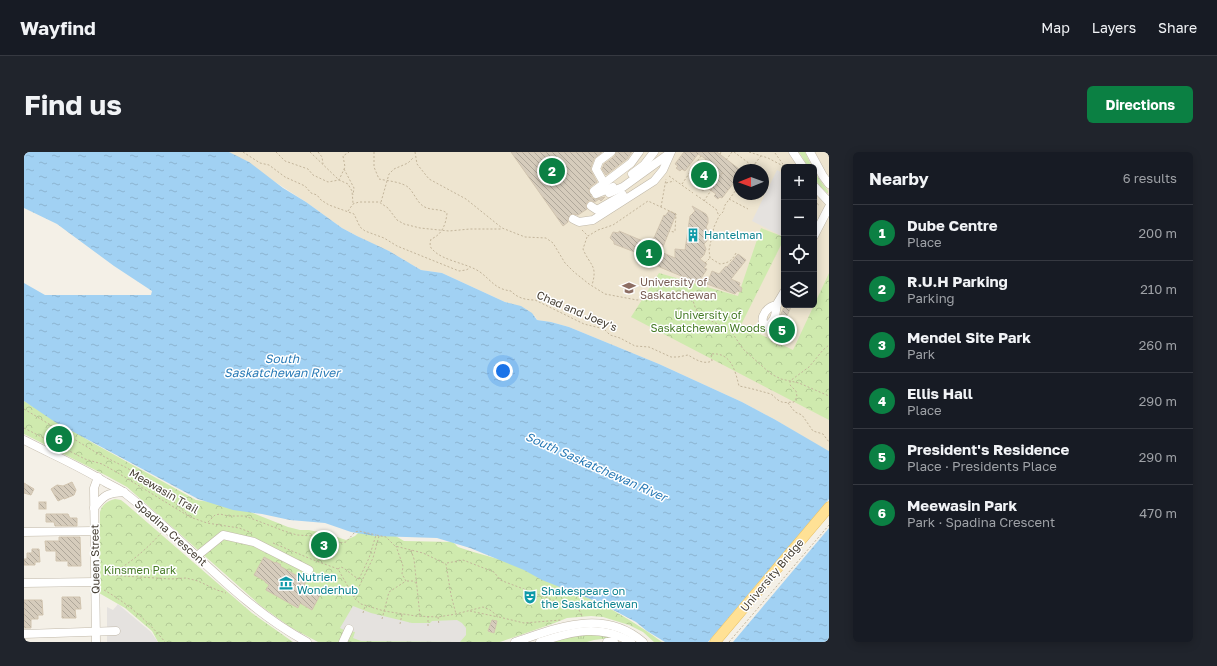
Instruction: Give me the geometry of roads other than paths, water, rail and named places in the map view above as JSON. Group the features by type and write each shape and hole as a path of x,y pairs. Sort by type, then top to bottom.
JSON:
{"main road":[{"name":"University Bridge","path":"715,642 829,508"},
{"name":"University Bridge","path":"722,642 829,517"}],"street":[{"path":"604,183 596,169 599,161 611,152"},
{"path":"639,152 631,163 604,183 595,193 618,185 644,165 654,152"},
{"path":"577,220 593,220 654,181 663,170 671,152"},
{"path":"609,193 623,187 671,152"},
{"path":"793,152 801,164"},
{"path":"810,152 829,184"},
{"path":"591,206 596,210 663,170"},
{"path":"817,189 829,202"},
{"path":"817,230 829,207"},
{"path":"777,305 781,298"},
{"name":"Spadina Crescent","path":"24,440 98,477 124,492 252,604 297,637 307,642"},
{"name":"Queen Street","path":"96,642 94,485 98,477"},
{"path":"94,508 103,497 110,494 124,492"},
{"path":"24,532 94,531"},
{"path":"197,556 223,535 254,542 309,570"},
{"path":"24,583 95,578"},
{"path":"515,642 570,624 583,623 614,626 637,637 643,642"},
{"path":"343,642 349,629"},
{"path":"540,642 567,634 588,630 613,634 631,642"},
{"path":"24,634 116,631"},
{"path":"607,642 614,642"}],"water":[{"name":"South Saskatchewan River","path":"24,152 229,152 249,162 283,188 306,202 342,228 389,251 421,270 442,273 505,302 521,306 532,313 537,320 569,327 659,364 742,402 829,451 829,642 665,642 636,622 600,603 542,580 524,570 470,548 437,538 375,536 351,532 325,523 290,520 233,510 198,499 55,422 24,401 24,283 45,295 151,295 152,291 114,266 57,224 24,208"}],"place":[{"name":"R.U.H Parking","path":"552,171"},
{"name":"Ellis Hall","path":"704,175"},
{"name":"Hantelman","path":"693,235"},
{"name":"Dube Centre","path":"649,253"},
{"name":"University of Saskatchewan","path":"629,288"},
{"name":"President's Residence","path":"782,330"},
{"name":"Meewasin Park","path":"59,439"},
{"name":"Mendel Site Park","path":"324,545"},
{"name":"Nutrien Wonderhub","path":"286,583"},
{"name":"Shakespeare on the Saskatchewan","path":"530,597"}],"park label":[{"name":"University of Saskatchewan Woods","path":"708,321"},
{"name":"Kinsmen Park","path":"140,570"}]}
